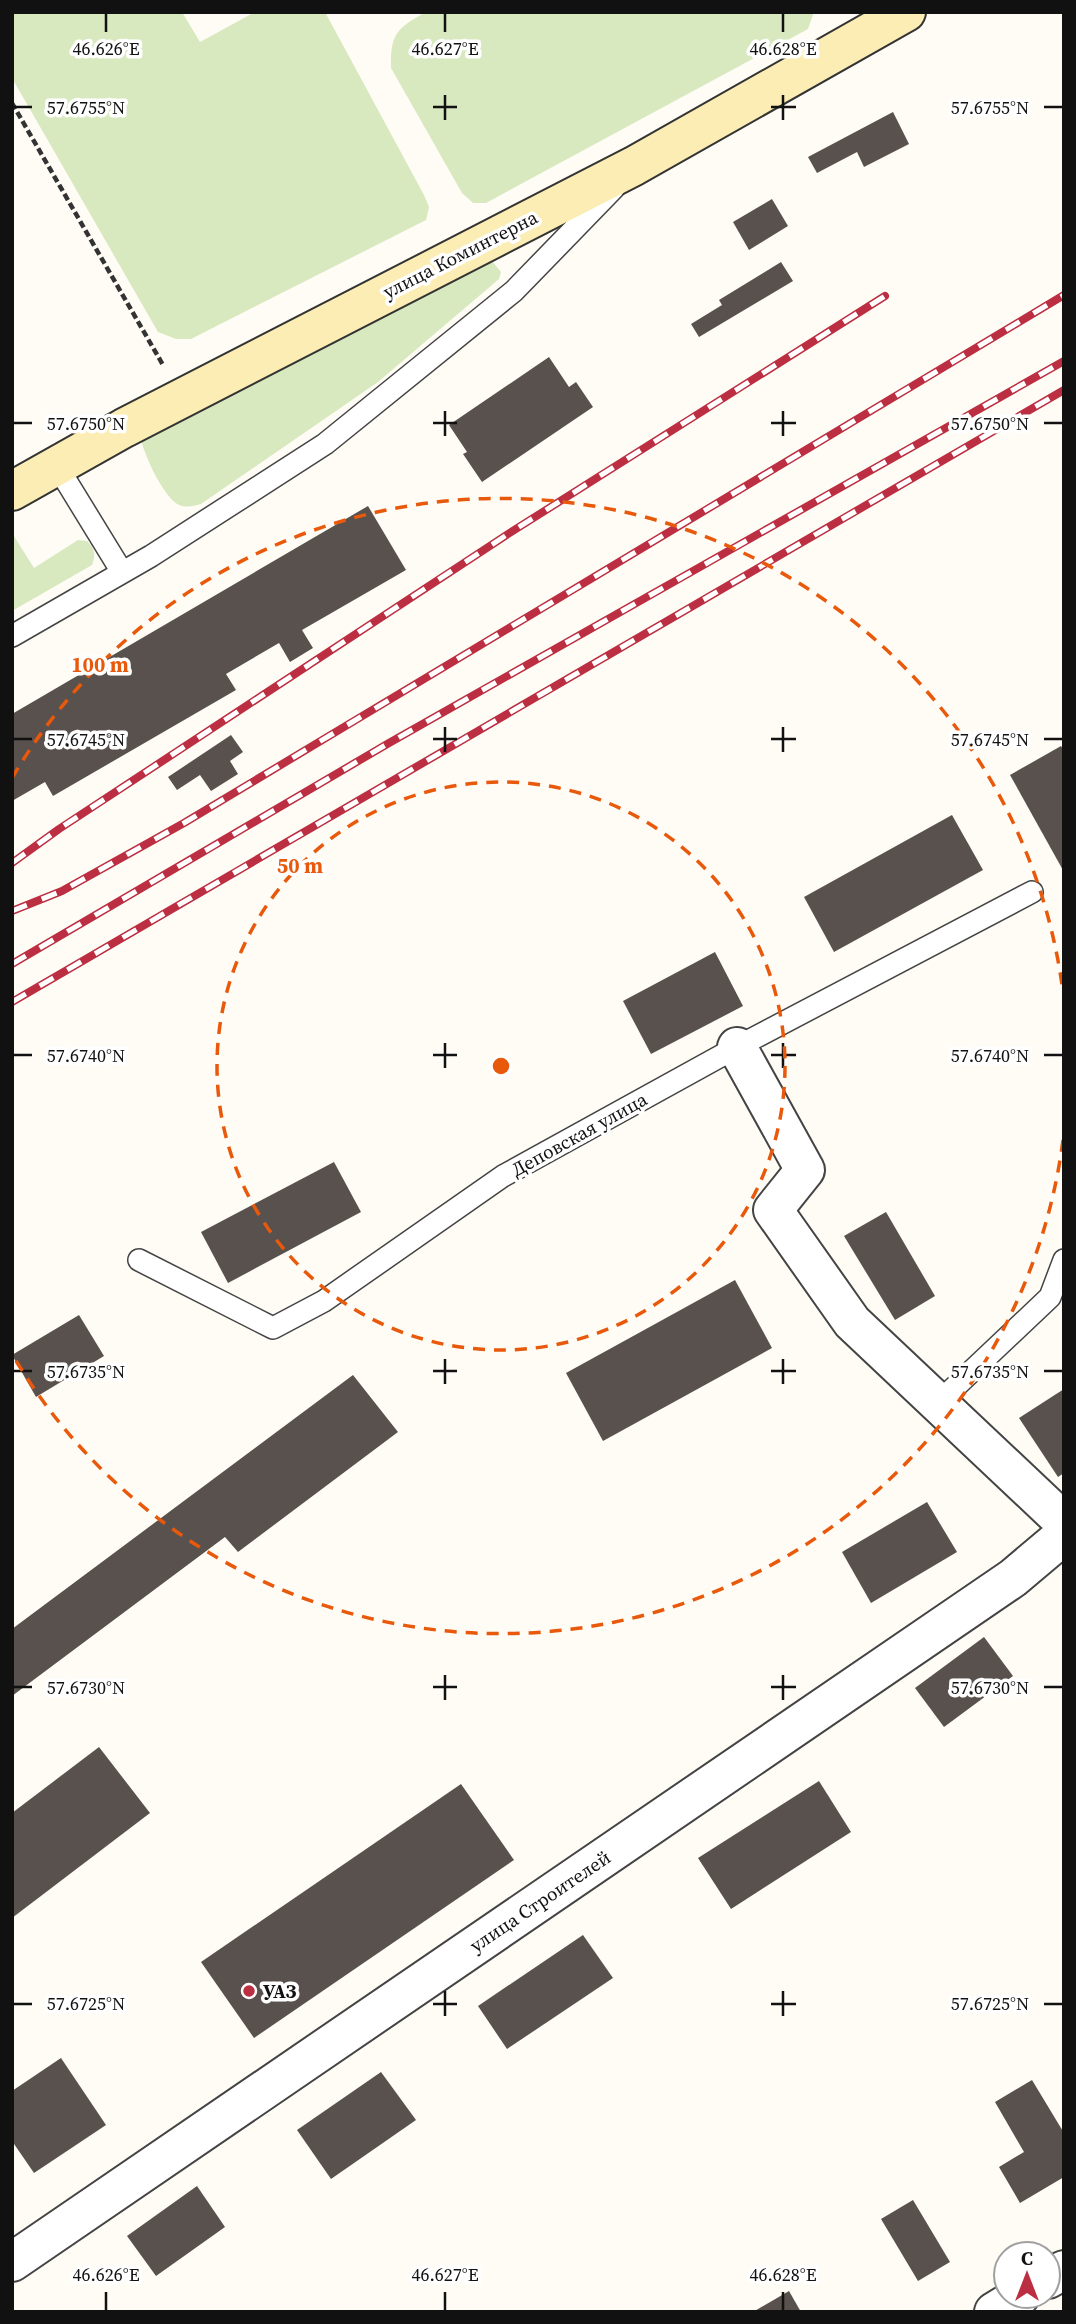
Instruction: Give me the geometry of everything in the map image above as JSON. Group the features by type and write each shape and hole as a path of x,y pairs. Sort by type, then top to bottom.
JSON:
{"street":[{"name":"улица Коминтерна","path":"12,491 136,421 634,166 881,18"},
{"path":"737,1047 805,1170 773,1210 852,1322 1064,1522"},
{"name":"улица Строителей","path":"12,2262 1013,1578 1064,1535"}],"lane":[{"path":"12,636 122,572 325,444 514,291 634,166"},
{"path":"57,466 122,572"},
{"name":"Деповская улица","path":"139,1260 273,1328 324,1301 503,1175 737,1047 1032,892"},
{"path":"938,1403 1050,1297 1064,1260"}],"path":[{"path":"12,103 163,365"}],"green space":[{"path":"12,12 182,12 200,42 255,12 325,12 424,195 429,207 426,220 191,339 176,339 158,332 12,78"},
{"path":"426,12 814,12 808,29 486,203 473,203 462,193 391,68 392,47 397,33"},
{"path":"491,260 501,272 499,279 378,382 201,504 182,506 167,494 150,465 141,439"},
{"path":"12,533 34,568 78,540 87,541 92,547 92,565 12,611"}],"building":[{"path":"893,112 909,144 864,167 857,152 817,173 808,157"},
{"path":"772,199 788,226 749,250 733,222"},
{"path":"781,262 793,281 699,337 691,324 722,305 719,300"},
{"path":"549,357 569,387 576,382 593,407 482,482 463,454 467,452 449,425"},
{"path":"368,506 406,570 302,630 313,648 290,662 279,643 226,674 236,690 53,796 45,782 12,801 12,714"},
{"path":"231,735 243,752 230,761 238,774 211,791 200,775 177,790 168,777"},
{"path":"1061,746 1064,751 1064,872 1010,775"},
{"path":"952,815 983,870 834,952 804,897"},
{"path":"715,952 743,1006 651,1054 623,1001"},
{"path":"334,1162 361,1212 228,1283 201,1232"},
{"path":"886,1212 935,1296 895,1320 844,1236"},
{"path":"735,1280 772,1348 603,1441 566,1373"},
{"path":"79,1315 104,1356 36,1397 12,1355"},
{"path":"353,1375 398,1432 238,1552 225,1537 12,1696 12,1629"},
{"path":"1064,1389 1064,1473 1058,1477 1019,1418"},
{"path":"927,1502 957,1552 871,1603 842,1552"},
{"path":"984,1637 1013,1676 944,1727 915,1688"},
{"path":"99,1747 150,1813 12,1918 12,1813"},
{"path":"819,1781 851,1832 731,1909 698,1858"},
{"path":"461,1784 514,1860 254,2038 201,1962"},
{"path":"583,1935 613,1978 507,2049 478,2006"},
{"path":"61,2058 106,2125 34,2173 12,2141 12,2091"},
{"path":"381,2072 416,2120 331,2179 297,2130"},
{"path":"1032,2080 1064,2133 1064,2177 1020,2203 999,2167 1024,2152 995,2102"},
{"path":"197,2186 225,2227 156,2276 127,2236"},
{"path":"913,2200 950,2262 918,2281 881,2219"},
{"path":"789,2291 801,2312 753,2312"}],"railway":[{"path":"12,911 62,891 184,823 1064,295"},
{"path":"12,863 59,829 508,534 885,296"},
{"path":"12,964 389,743 1064,361"},
{"path":"12,1002 1064,390"}],"place":[{"name":"УАЗ","path":"249,1991"}]}
